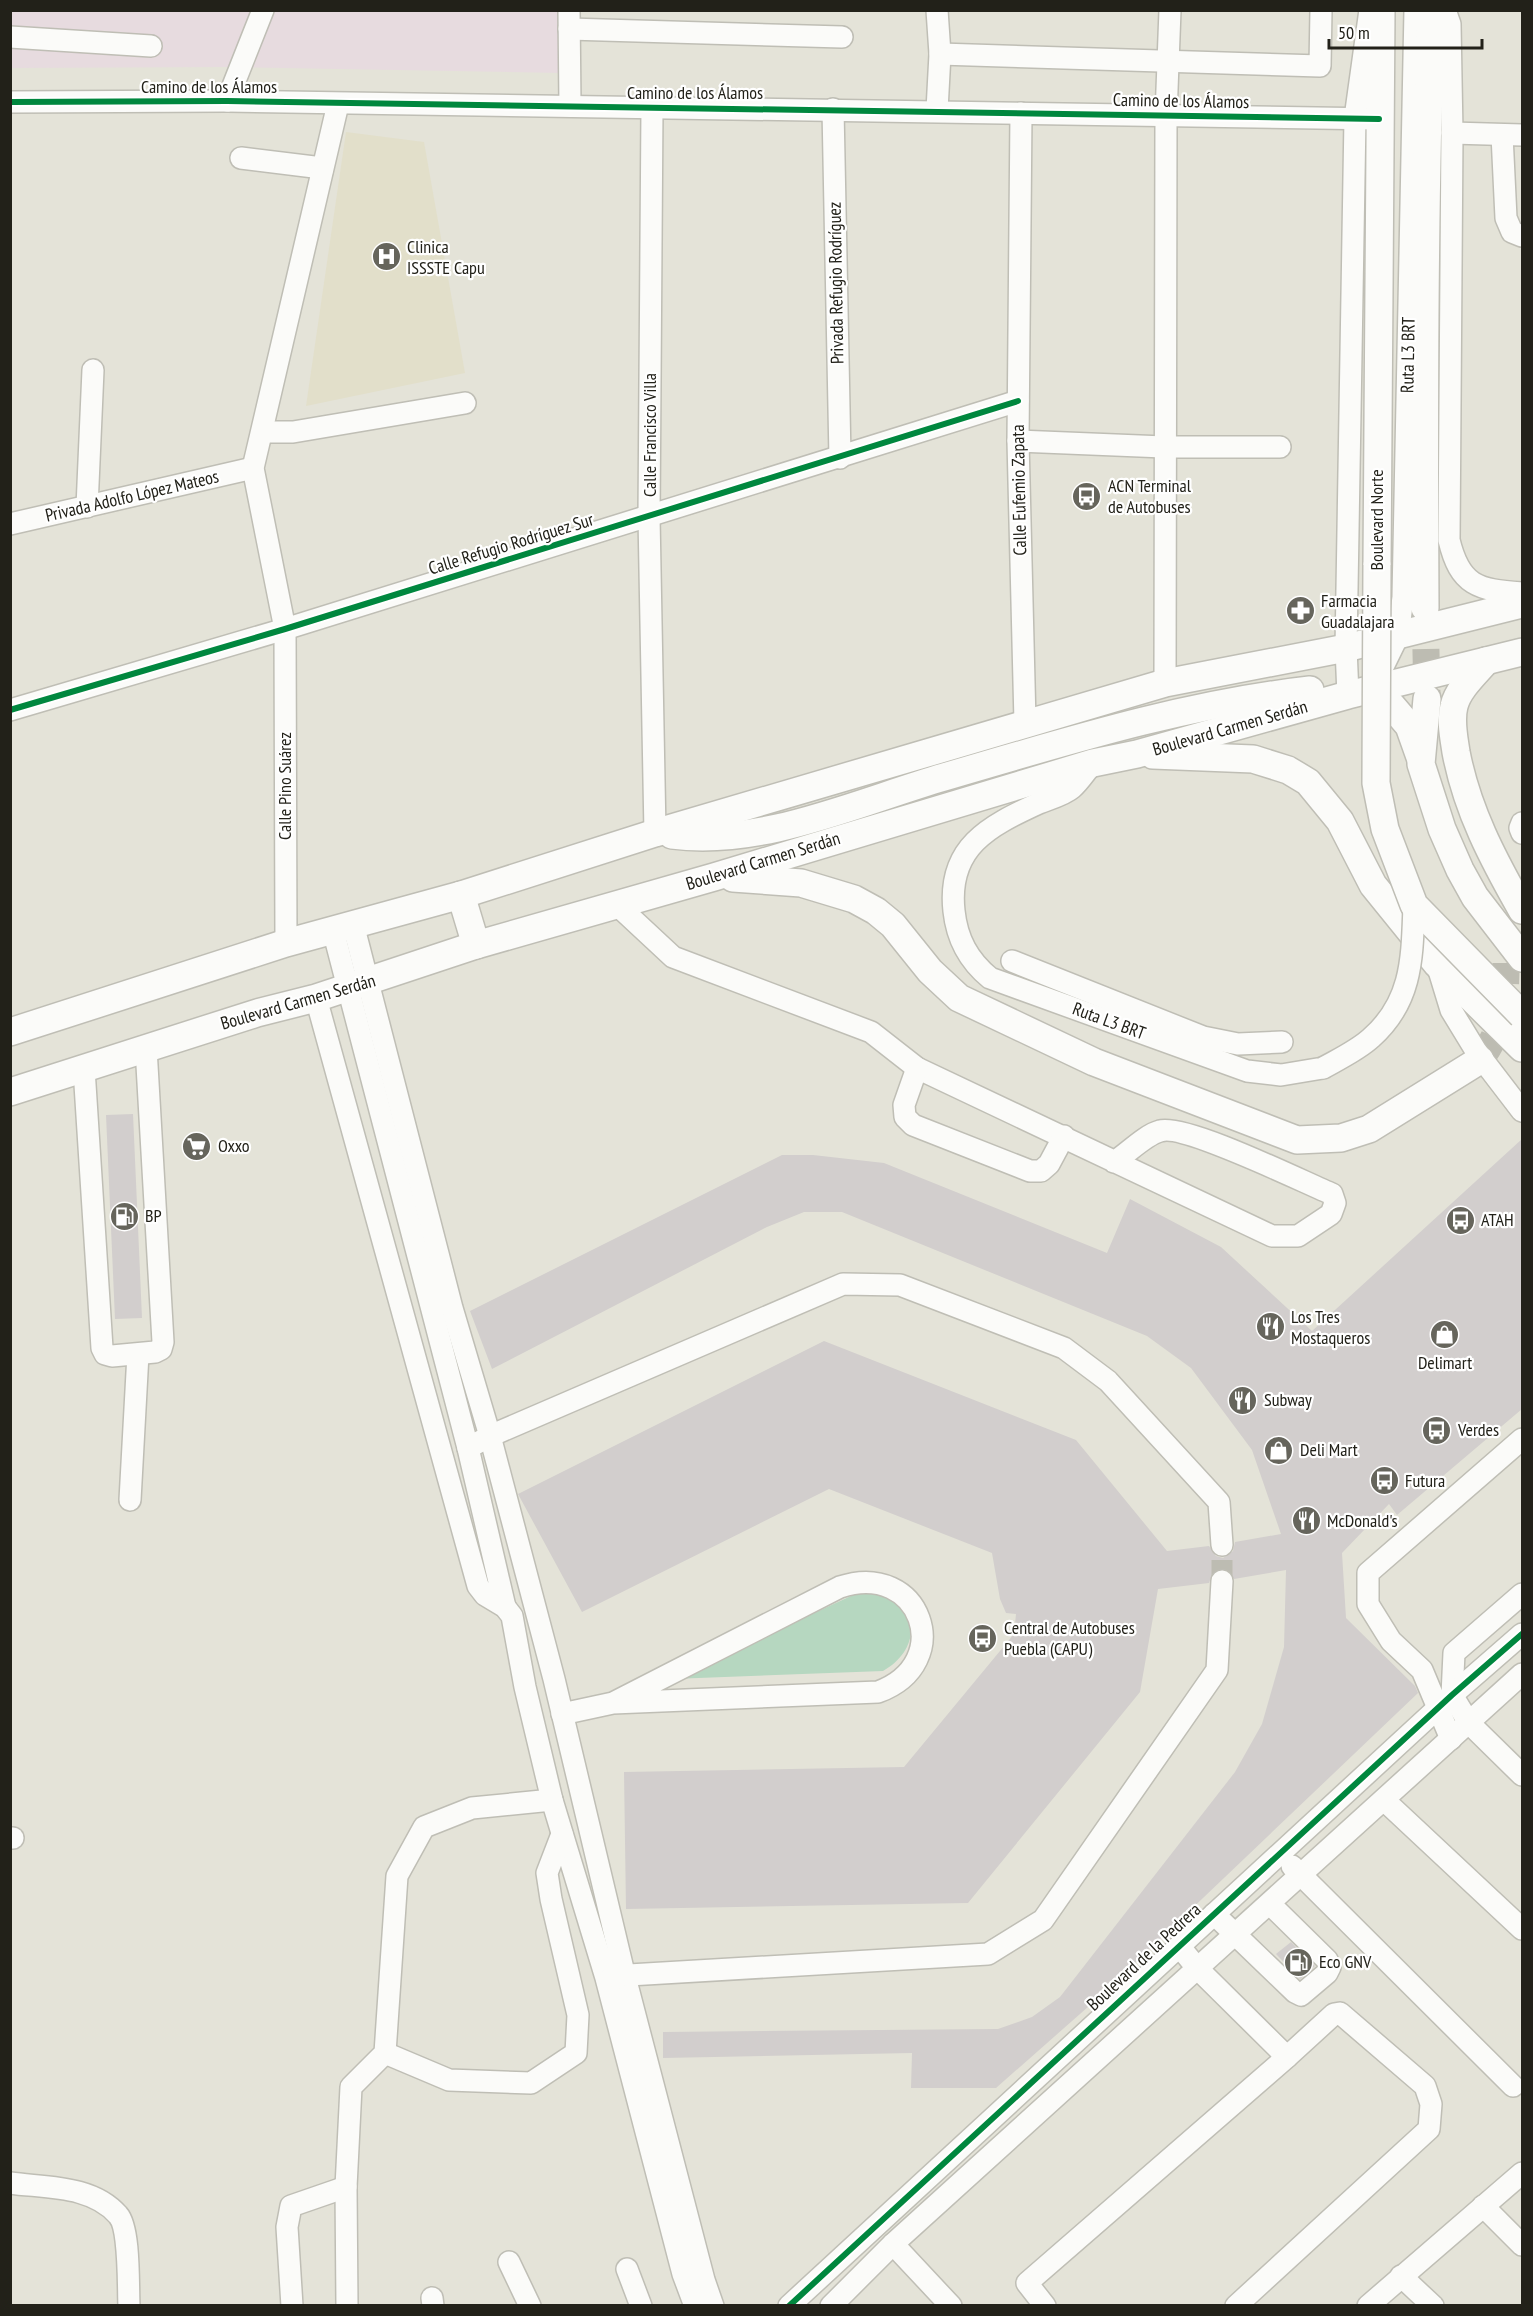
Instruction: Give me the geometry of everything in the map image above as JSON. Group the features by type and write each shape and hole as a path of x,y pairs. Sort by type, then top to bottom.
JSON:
{"main road":[{"path":"1425,608 1425,340 1431,10"},
{"name":"Boulevard Norte","path":"1376,14 1367,118 1377,565 1376,783 1385,829 1414,905 1522,1015"},
{"path":"10,1032 286,943 461,895 656,833 1165,682 1346,648 1522,604"},
{"name":"Boulevard Carmen Serdán","path":"10,1092 257,1013 358,985 476,945 615,903 714,877 1093,763 1137,754 1186,738 1522,652"},
{"path":"1486,661 1466,685 1454,706 1452,732 1460,773 1474,818 1492,858 1522,910"},
{"path":"656,833 722,837 775,829 944,777 1161,716 1315,689"},
{"path":"1421,764 1427,699"},
{"path":"1392,706 1409,726 1438,820 1460,870 1500,931 1514,961"},
{"path":"1137,754 1253,759 1288,770 1308,782 1340,821 1372,885 1437,964 1522,1048"},
{"path":"714,877 801,883 854,899 876,911 893,925 930,972 959,998 1094,1062 1297,1140 1334,1139 1369,1129 1480,1060"},
{"path":"461,895 476,945"}],"street":[{"path":"227,101 263,10"},
{"path":"937,10 940,54 937,110"},
{"path":"1165,682 1166,116 1170,62 1170,10"},
{"path":"940,54 1320,66 1321,10"},
{"name":"Ruta L3 BRT","path":"1358,694 1383,670 1398,636 1403,597 1415,10"},
{"path":"1446,10 1450,24 1452,133 1449,540 1454,563 1463,577 1482,587 1522,593"},
{"path":"570,106 569,20 842,37"},
{"path":"10,37 151,46"},
{"name":"Camino de los Álamos","path":"10,102 227,101 1367,118"},
{"path":"253,468 338,104"},
{"name":"Calle Francisco Villa","path":"652,108 649,517 656,833"},
{"name":"Privada Refugio Rodríguez","path":"833,109 840,458"},
{"name":"Calle Eufemio Zapata","path":"1021,113 1018,441 1025,722"},
{"name":"Boulevard Norte","path":"1358,694 1346,648 1367,118"},
{"path":"1452,133 1512,135 1506,218 1512,232 1522,236"},
{"path":"241,158 314,167 322,171"},
{"path":"87,507 93,370"},
{"name":"Calle Refugio Rodríguez Sur","path":"10,710 285,629 1018,401"},
{"path":"263,432 293,432 465,403"},
{"path":"1018,441 1164,447 1280,447"},
{"name":"Privada Adolfo López Mateos","path":"10,524 253,468"},
{"name":"Calle Pino Suárez","path":"253,468 285,629 286,943"},
{"name":"Ruta L3 BRT","path":"1093,763 1072,789 998,822 971,843 956,876 953,902 956,930 967,954 990,978 1247,1071 1281,1075 1323,1068 1370,1039 1388,1020 1404,993 1412,965 1414,905"},
{"path":"1522,823 1520,828 1522,833"},
{"path":"615,903 673,957 871,1032 917,1068 1064,1136 1114,1162 1272,1236 1298,1236 1331,1214 1335,1203 1332,1194 1198,1137 1173,1130 1159,1131 1114,1162"},
{"path":"343,927 505,1606 512,1616 525,1687 552,1800 562,1834 615,1976 713,2306"},
{"path":"1012,961 1203,1037 1238,1044 1282,1042"},
{"path":"1437,964 1451,1010 1476,1051 1522,1111"},
{"path":"358,985 490,1436 554,1679 573,1762 615,1976 683,2274 695,2306"},
{"path":"316,998 478,1586 485,1595 505,1606"},
{"path":"84,1069 102,1348 105,1354 112,1356 155,1352 161,1349 163,1342 146,1048"},
{"path":"917,1068 904,1106 904,1117 913,1125 1030,1171 1041,1171 1049,1164 1064,1136"},
{"path":"468,1448 490,1436 843,1284 900,1285 1064,1348 1108,1381 1219,1502 1222,1545"},
{"path":"130,1500 138,1354"},
{"path":"1522,1439 1368,1573 1368,1604 1390,1641 1422,1670 1444,1702 1522,1775"},
{"path":"562,1714 613,1703 878,1692 894,1686 914,1667 922,1646 921,1625 913,1607 901,1593 878,1582 858,1581 840,1587 711,1651 613,1703"},
{"path":"615,1976 988,1954 1043,1920 1217,1670 1222,1581"},
{"path":"1451,1739 1444,1702 1454,1653 1522,1594"},
{"name":"Boulevard de la Pedrera","path":"789,2306 1444,1702 1522,1634"},
{"path":"831,2306 893,2244 1522,1674"},
{"path":"525,1687 554,1679"},
{"path":"545,1768 573,1762"},
{"path":"347,2306 346,2187 351,2087 385,2053 397,1876 424,1827 472,1808 552,1800"},
{"path":"1384,1800 1522,1929"},
{"path":"385,2053 449,2080 531,2083 576,2053 578,2015 547,1872 562,1834"},
{"path":"1279,1854 1513,2086"},
{"path":"1214,1914 1295,1992 1301,1995 1327,1973 1330,1967 1327,1960 1270,1904"},
{"path":"1179,1946 1198,1970 1287,2057"},
{"path":"1045,2306 1027,2283 1334,2014 1346,2015 1425,2086 1431,2104 1429,2129 1236,2306"},
{"path":"1368,2306 1522,2173"},
{"path":"10,2183 87,2193 119,2216 127,2242 129,2306"},
{"path":"292,2306 287,2227 291,2206 346,2187"},
{"path":"1483,2206 1522,2245"},
{"path":"893,2244 951,2306"},
{"path":"509,2262 530,2306"},
{"path":"627,2269 641,2306"},
{"path":"1401,2276 1433,2306"}],"shaded area":[{"path":"10,11 564,11 562,73 224,67 11,68"},
{"name":"Clinica ISSSTE Capu","path":"346,132 424,142 465,373 306,406"}],"green space":[{"path":"864,1590 882,1592 891,1596 908,1615 911,1625 908,1646 894,1664 883,1671 672,1679"}],"building":[{"name":"BP","path":"133,1114 142,1318 115,1319 106,1115"},
{"path":"1522,1139 1522,1409 1397,1515 1389,1504 1342,1553 1346,1618 1415,1686 1418,1693 1097,1999 996,2088 911,2088 912,2053 663,2058 663,2032 998,2029 1032,2017 1060,1997 1235,1772 1262,1724 1284,1647 1286,1570 1234,1579 1229,1571 1222,1568 1212,1574 1209,1583 1158,1589 1140,1692 968,1903 626,1909 624,1772 904,1767 1014,1634 1016,1614 1006,1613 1000,1599 992,1553 829,1489 582,1612 518,1494 824,1341 1076,1440 1167,1551 1209,1546 1216,1556 1223,1558 1233,1551 1235,1542 1281,1534 1252,1450 1191,1368 1147,1336 842,1212 804,1212 767,1227 492,1369 470,1311 782,1155 813,1155 884,1163 1107,1253 1130,1199 1221,1247 1312,1331"},
{"name":"Eco GNV","path":"1291,1942 1315,1966 1300,1979 1276,1954"}],"tunnel":[{"path":"1425,608 1427,697"},
{"path":"1480,1060 1494,1038 1502,1014 1506,963"},
{"path":"1222,1545 1222,1581"}],"cycle path":[{"path":"10,102 227,101 1379,119"},
{"path":"10,710 285,629 1018,401"},
{"path":"789,2306 1452,1695 1522,1634"}],"place":[{"name":"Clinica ISSSTE Capu","path":"386,257"},
{"name":"ACN Terminal de Autobuses","path":"1087,496"},
{"name":"Farmacia Guadalajara","path":"1300,611"},
{"name":"Oxxo","path":"197,1146"},
{"name":"BP","path":"124,1216"},
{"name":"ATAH","path":"1460,1220"},
{"name":"Los Tres Mostaqueros","path":"1270,1327"},
{"name":"Delimart","path":"1445,1334"},
{"name":"Subway","path":"1243,1400"},
{"name":"Verdes","path":"1437,1430"},
{"name":"Deli Mart","path":"1279,1450"},
{"name":"Futura","path":"1384,1481"},
{"name":"McDonald's","path":"1306,1521"},
{"name":"Central de Autobuses Puebla (CAPU)","path":"983,1638"},
{"name":"Eco GNV","path":"1298,1962"}]}
